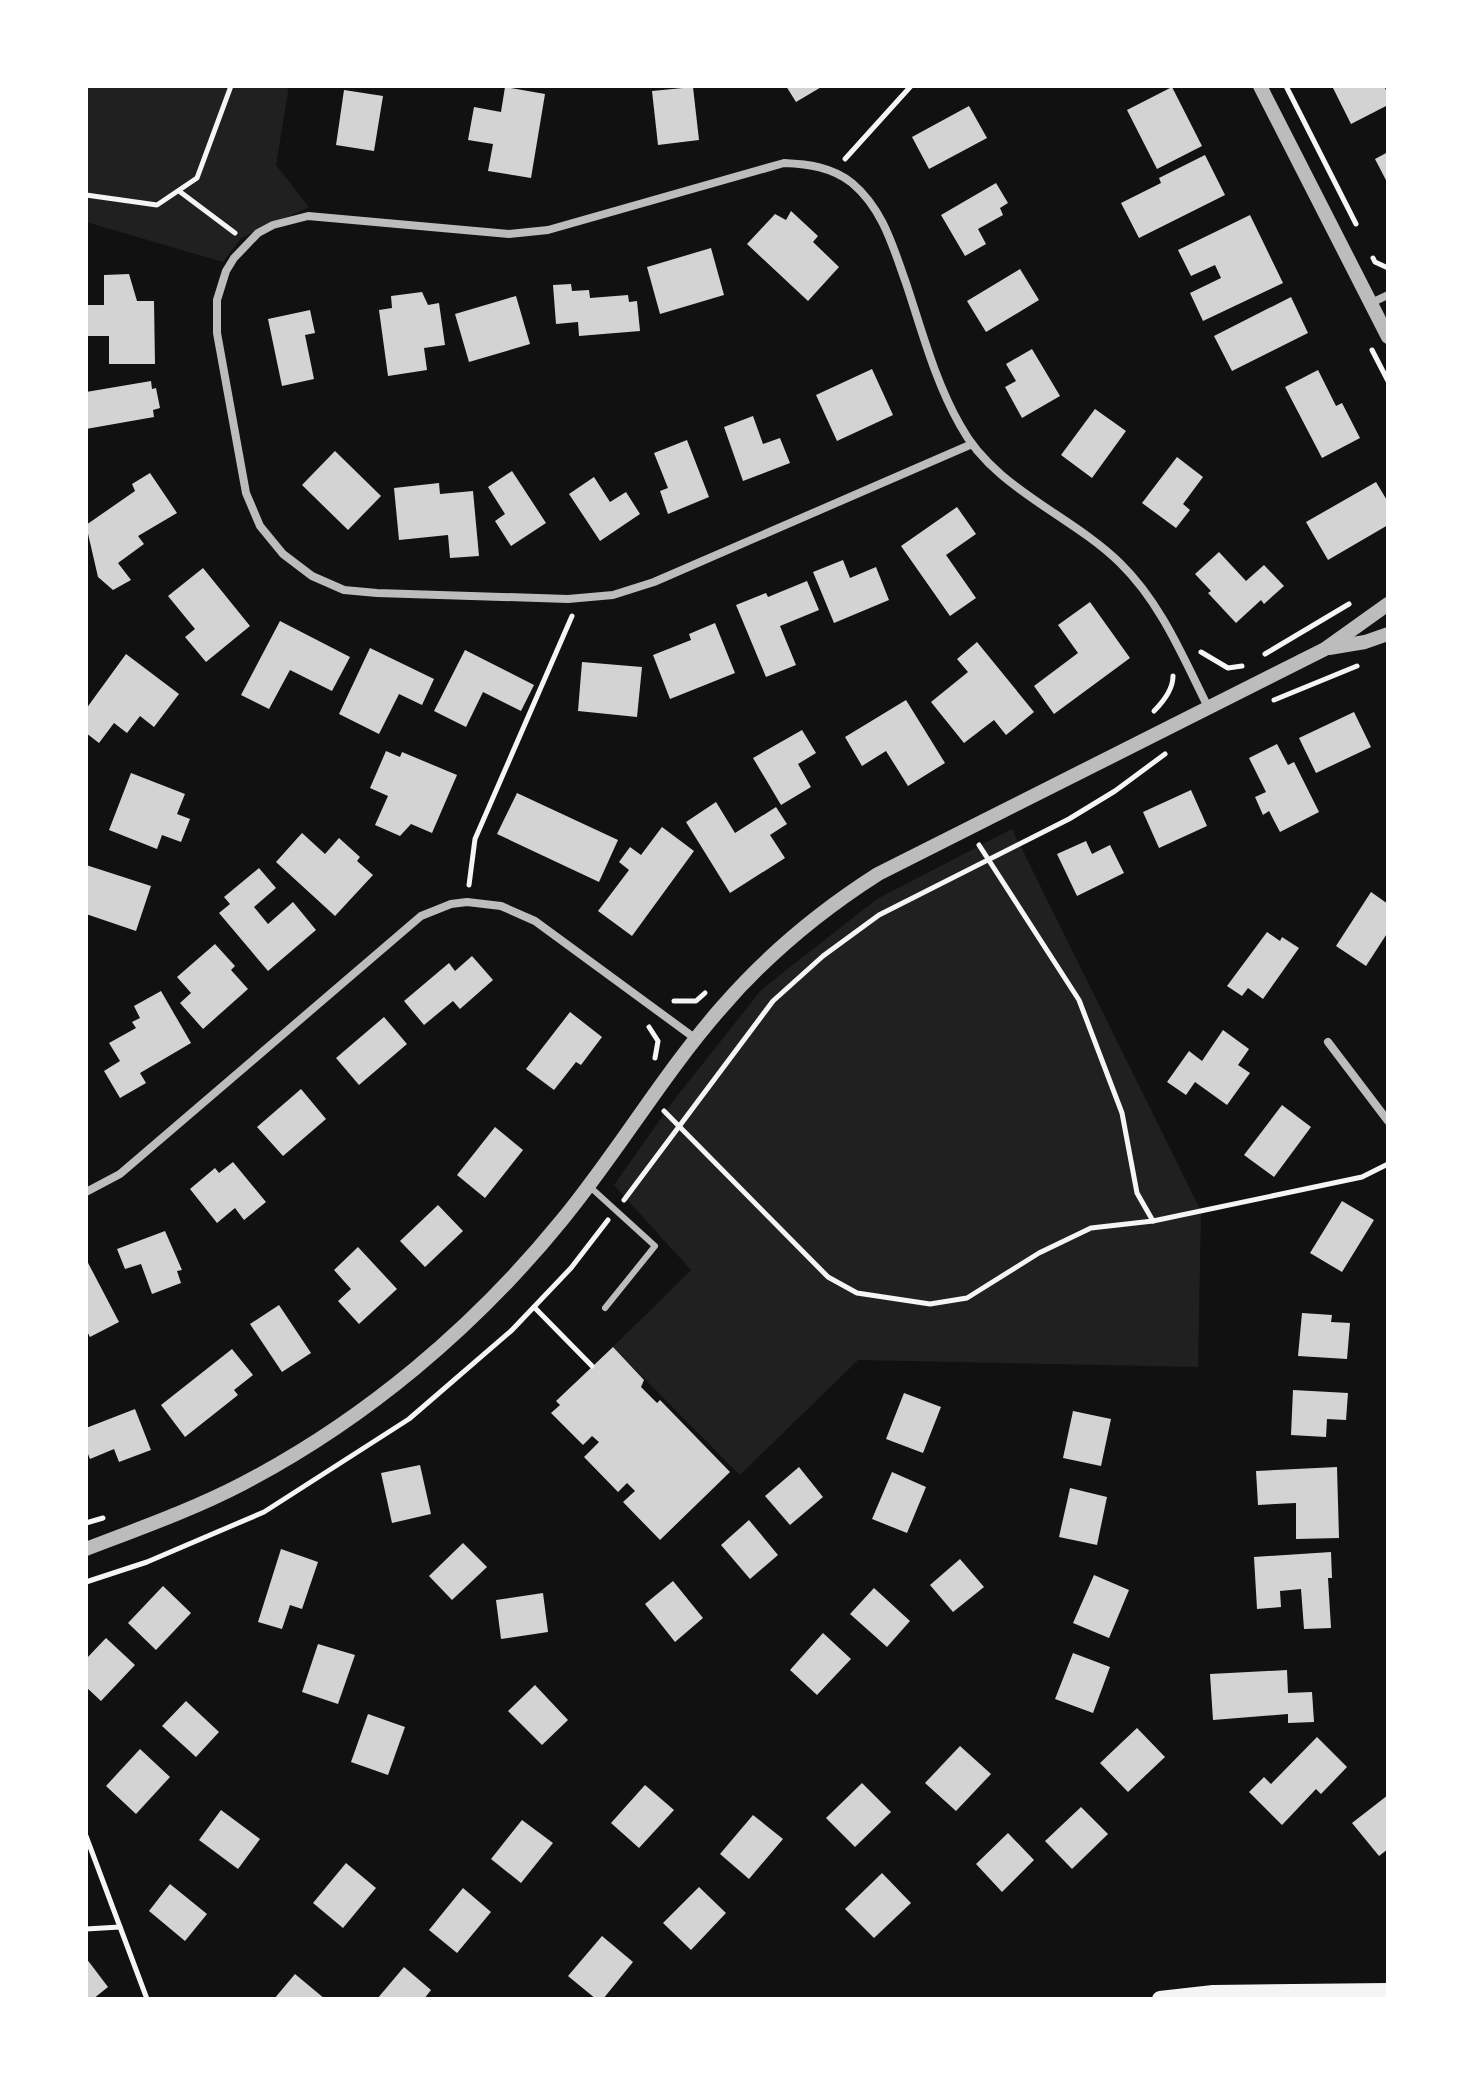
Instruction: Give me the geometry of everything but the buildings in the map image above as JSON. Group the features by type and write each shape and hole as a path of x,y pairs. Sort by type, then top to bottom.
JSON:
{"main road":[{"path":"1160,1999 1213,1993 1388,1991"}],"street":[{"path":"1260,86 1388,337"},
{"path":"972,444 654,582 613,595 580,598 344,590 312,576 283,554 260,526 246,493 217,333 217,300 226,271 258,233 273,225 308,216 509,234 548,230 784,163 811,164 839,174 873,204 887,231 942,388 972,444 999,473 1118,561 1145,589 1208,707"},
{"path":"1371,303 1388,295"},
{"path":"86,1549 242,1484 294,1455 429,1358 499,1292 563,1220 722,1007 779,947 854,889 878,874 1325,649 1388,604"},
{"path":"1325,649 1365,642 1388,634"},
{"path":"86,1192 120,1174 421,916 451,904 467,902 501,906 535,921 696,1039"},
{"path":"1328,1042 1388,1121"}],"lane":[{"path":"588,1185 655,1246 605,1308"}],"path":[{"path":"86,195 157,205 197,178 231,86"},
{"path":"839,174 846,157 911,86"},
{"path":"1286,86 1362,235"},
{"path":"179,191 248,244"},
{"path":"1368,249 1375,262 1388,268"},
{"path":"1257,658 1362,596"},
{"path":"467,902 475,839 580,598"},
{"path":"1197,651 1228,668 1244,666"},
{"path":"1262,705 1360,665"},
{"path":"1153,1221 1137,1193 1122,1113 1079,1000 988,861 1069,819 1115,791 1170,751"},
{"path":"645,1020 658,1041 656,1056 648,1070"},
{"path":"652,1099 828,1277 857,1293 930,1304 967,1298 1039,1253 1091,1228 1153,1221 1362,1177 1388,1164"},
{"path":"534,1307 592,1366"},
{"path":"86,1523 115,1514"},
{"path":"86,1836 147,1999"},
{"path":"86,1929 120,1927"}],"shaded area":[{"path":"86,86 289,86 276,165 309,207 241,238 223,262 86,222"},
{"path":"1012,829 1201,1211 1198,1367 858,1360 740,1475 613,1347 691,1270 614,1185 674,1100 762,989 877,899"}]}
